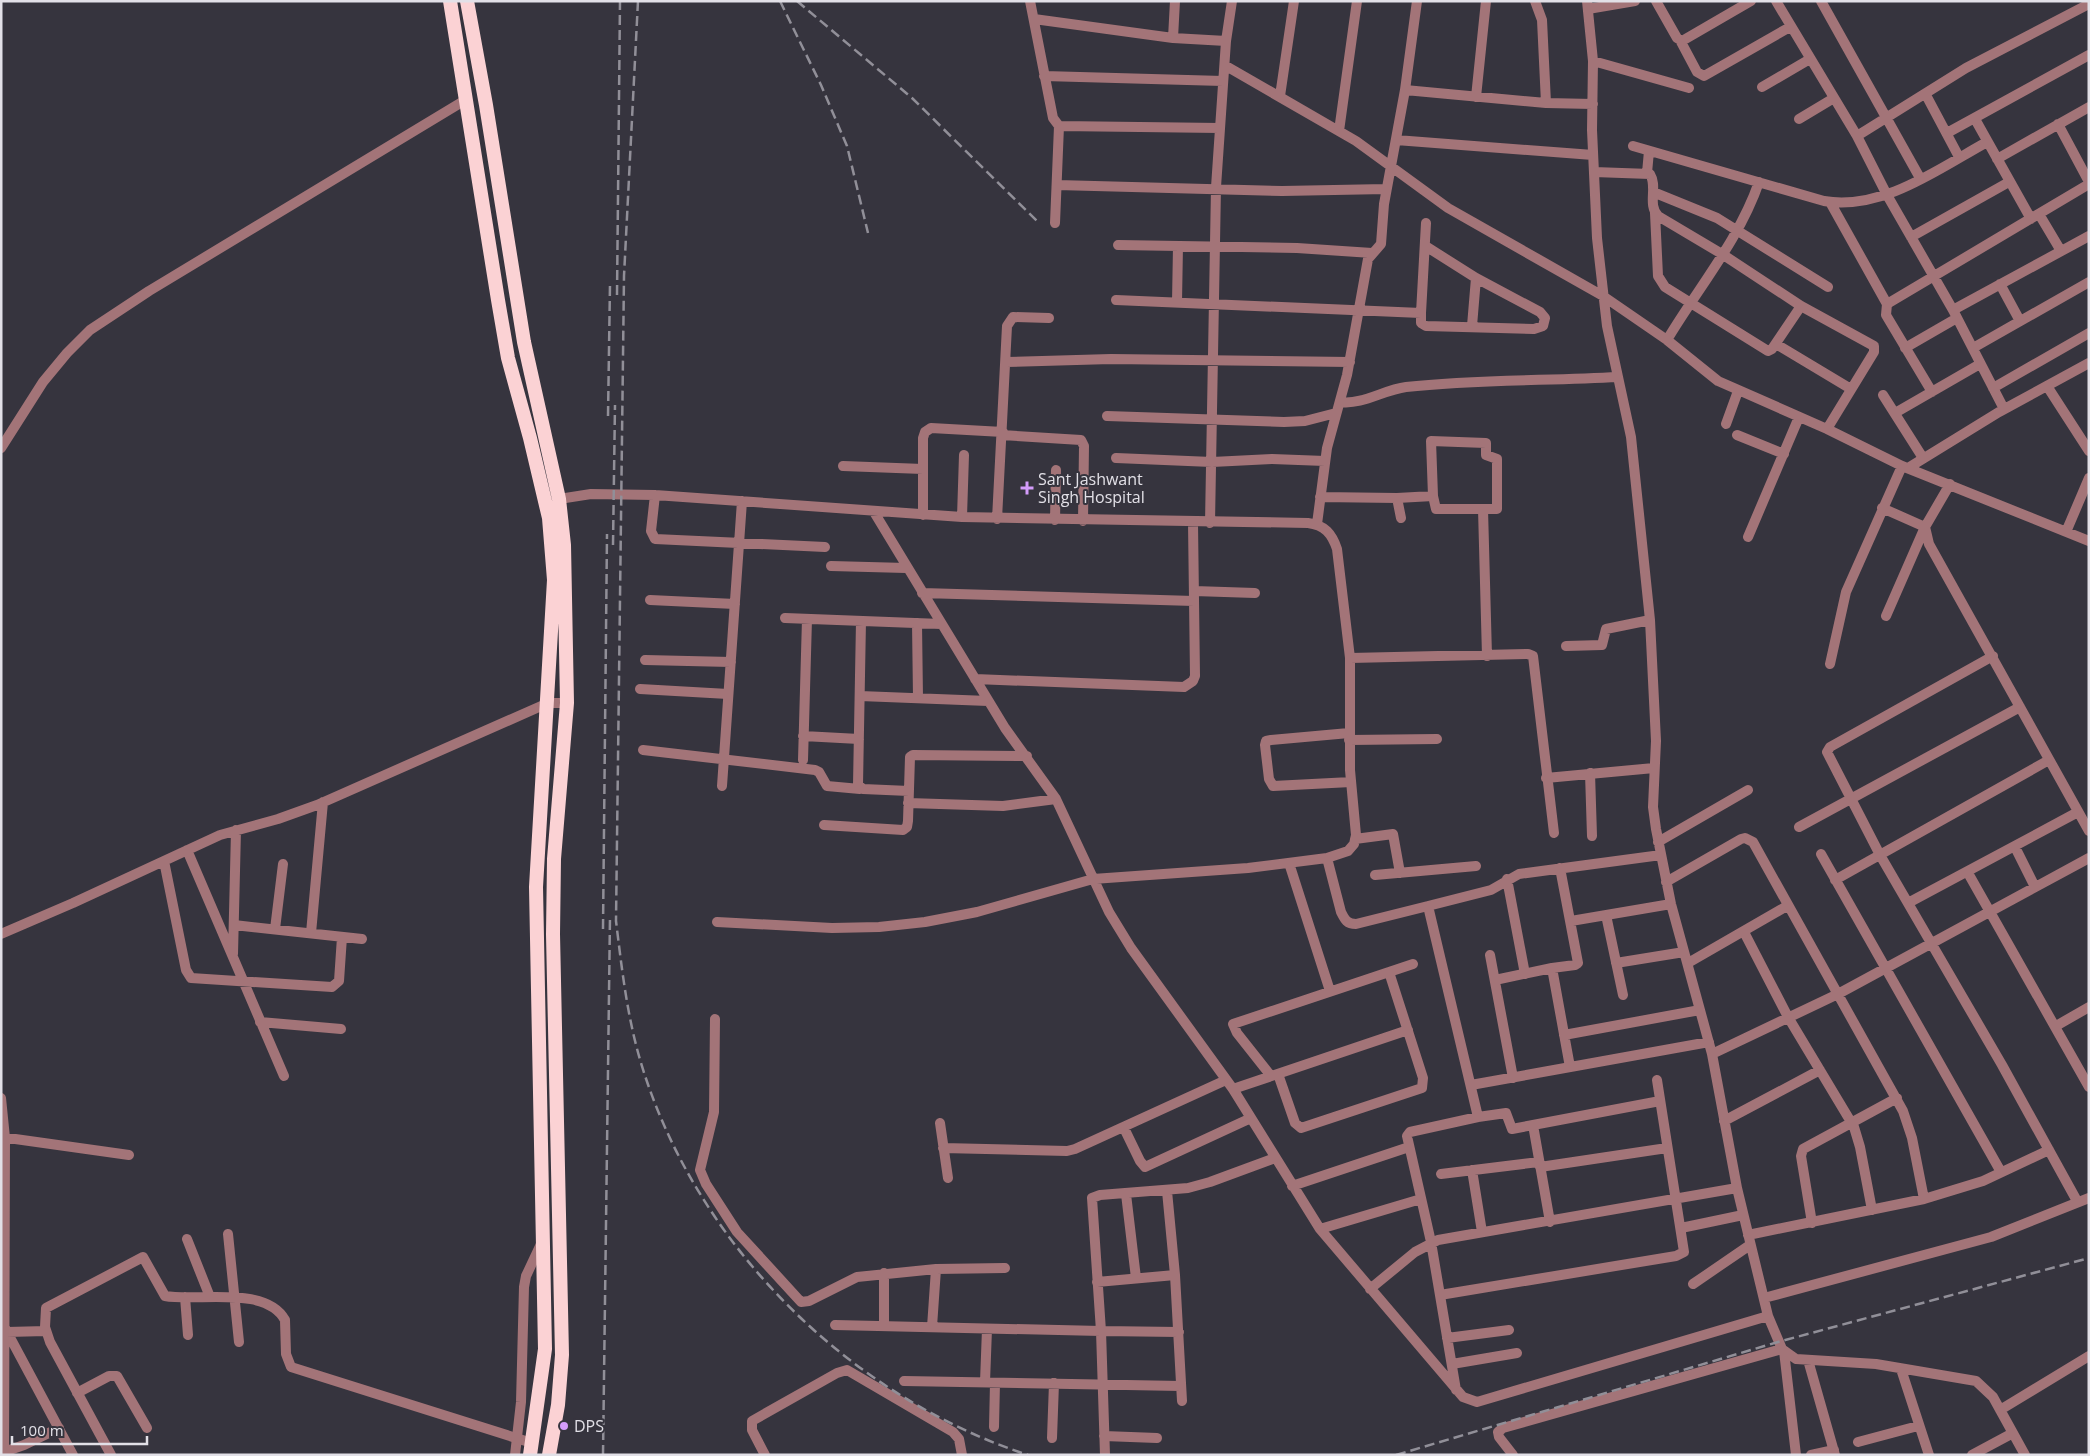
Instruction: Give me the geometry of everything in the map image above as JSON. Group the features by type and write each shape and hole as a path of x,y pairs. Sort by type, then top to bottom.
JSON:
{"highway":[{"path":"450,1 508,358 549,518 554,580 536,887 545,1349 531,1449"},
{"path":"467,1 488,115 524,342 559,498 564,545 568,703 554,868 562,1355 558,1405 549,1455"}],"street":[{"path":"1030,1 1053,118 1058,126 1055,223"},
{"path":"1172,38 1176,1"},
{"path":"1210,523 1216,187 1223,81 1226,66 1226,41 1232,1"},
{"path":"1280,96 1294,1"},
{"path":"1339,131 1357,1"},
{"path":"1317,524 1325,462 1350,362 1368,259 1381,244 1386,189 1396,140 1417,1"},
{"path":"1476,97 1486,1"},
{"path":"1535,1 1542,20 1546,103"},
{"path":"1635,1 1587,5 1593,61 1593,155 1597,238 1603,296 1631,437 1650,620 1656,741 1653,807 1671,904 1712,1054 1743,1215 1768,1316 1783,1350 1796,1455"},
{"path":"1656,1 1697,72 1704,76 1790,27"},
{"path":"1680,40 1685,40 1751,1"},
{"path":"1776,1 1857,136 1887,195 1955,314 2004,409"},
{"path":"1821,1 1920,178"},
{"path":"1857,136 1926,95 1966,68 2089,4"},
{"path":"1034,19 1172,38 1226,41"},
{"path":"1947,133 2089,55"},
{"path":"1762,87 1810,59"},
{"path":"1593,61 1689,88"},
{"path":"1226,66 1339,131 1448,208 1603,296 1667,340 1712,377 1738,391 1826,429 1905,467 2089,541"},
{"path":"1044,76 1223,81"},
{"path":"1404,90 1546,103 1593,104"},
{"path":"1926,95 1959,157"},
{"path":"1799,119 1834,98"},
{"path":"1,448 43,382 67,353 90,330 196,262 467,99"},
{"path":"1996,159 2089,107"},
{"path":"1975,119 2008,182 2061,251"},
{"path":"1887,304 2089,183 2058,124"},
{"path":"1058,126 1124,129 1220,128"},
{"path":"1396,140 1593,155"},
{"path":"1633,146 1830,202 1847,202 1887,195 1987,142"},
{"path":"1647,173 1649,151"},
{"path":"2079,164 2089,158"},
{"path":"1594,172 1647,173 1652,176 1659,280 1664,287 1770,351 1801,306"},
{"path":"1667,340 1690,301 1738,230 1750,207 1759,182"},
{"path":"1912,237 2008,182"},
{"path":"1057,185 1216,187 1282,191 1386,189"},
{"path":"1653,192 1709,214 1738,230 1828,287"},
{"path":"1830,202 1887,304 1886,315 1932,392"},
{"path":"1655,213 1801,306 1874,346 1874,352 1826,429"},
{"path":"1426,223 1421,323 1426,326 1534,329 1540,328 1545,322 1540,312 1476,278 1426,248"},
{"path":"1905,348 2000,284 2089,236"},
{"path":"1118,245 1216,246 1372,253"},
{"path":"1176,302 1178,246"},
{"path":"1472,326 1476,278"},
{"path":"1973,348 2089,282"},
{"path":"2000,284 2020,321"},
{"path":"1116,300 1422,313"},
{"path":"997,519 1007,326 1011,319 1017,316 1049,318"},
{"path":"1993,388 2089,333"},
{"path":"1776,344 1851,389"},
{"path":"1006,362 1111,360 1350,362"},
{"path":"1830,664 1846,592 1882,508 1905,467 2004,409 2089,363"},
{"path":"1895,413 1980,364"},
{"path":"1340,402 1354,403 1392,390 1441,384 1618,376"},
{"path":"2047,386 2085,437 2089,451"},
{"path":"1726,424 1738,391"},
{"path":"1883,395 1923,458"},
{"path":"1107,416 1299,422 1336,413"},
{"path":"1748,537 1799,417"},
{"path":"923,515 923,435 928,429 1081,440 1084,446 1083,521"},
{"path":"1737,435 1784,454"},
{"path":"1431,441 1486,444 1486,456 1497,459 1497,509 1436,509 1433,496 1431,441"},
{"path":"962,517 964,455"},
{"path":"1116,458 1212,462 1272,459 1325,462"},
{"path":"843,466 924,468"},
{"path":"1055,520 1056,470"},
{"path":"2066,532 2089,478"},
{"path":"1886,616 1925,527 1950,484"},
{"path":"559,498 591,494 655,495 874,512 997,519 1317,524 1328,531 1337,549 1350,658 1349,736 1355,839 1348,851 1327,858 1289,863 1093,879 977,912 911,924 832,928 717,922"},
{"path":"655,495 651,531 655,539 825,547"},
{"path":"1320,497 1397,498 1433,496"},
{"path":"1397,498 1401,518"},
{"path":"722,786 742,501"},
{"path":"1882,508 1925,527"},
{"path":"1483,509 1488,656"},
{"path":"874,512 906,568 988,701 1056,799 1074,833 1109,912 1131,948 1229,1085 1320,1229 1463,1397 1477,1402 1768,1316"},
{"path":"975,679 1184,687 1193,681 1195,676 1193,523"},
{"path":"1925,527 1929,544 2089,831"},
{"path":"831,566 906,568"},
{"path":"922,594 1194,596 1255,592"},
{"path":"650,600 735,604"},
{"path":"784,618 941,624"},
{"path":"803,760 807,619"},
{"path":"1566,646 1602,645 1606,629 1650,620"},
{"path":"860,788 861,621"},
{"path":"917,623 918,698"},
{"path":"1350,658 1528,654 1534,656 1546,778 1554,832"},
{"path":"1993,656 1828,749 1828,756 1880,855 2050,1150 2077,1201"},
{"path":"645,660 731,662"},
{"path":"640,689 728,694"},
{"path":"860,696 988,701"},
{"path":"1,934 187,850 236,830 278,819 323,802 548,703 568,703"},
{"path":"1799,827 2020,707"},
{"path":"803,736 859,739"},
{"path":"1351,782 1273,786 1269,779 1266,741 1349,736 1437,739"},
{"path":"642,750 724,761 817,770 827,786 909,791"},
{"path":"824,825 903,830 907,827 910,757 913,755 1027,756"},
{"path":"1835,880 2049,760"},
{"path":"1546,778 1654,768"},
{"path":"1590,773 1592,836"},
{"path":"1658,842 1748,790"},
{"path":"908,802 1003,806 1056,799"},
{"path":"311,934 323,802"},
{"path":"1908,903 2078,812"},
{"path":"233,960 236,830"},
{"path":"1355,839 1394,834 1400,873"},
{"path":"1666,882 1745,838 1753,842 1897,1098 1910,1127 1924,1199"},
{"path":"2015,847 2035,887"},
{"path":"187,850 284,1076"},
{"path":"1821,854 2001,1172"},
{"path":"1327,858 1344,920 1350,924 1356,924 1491,890 1519,874 1661,855"},
{"path":"1712,1054 1838,994 2089,858"},
{"path":"164,861 188,974 195,978 335,986 339,981 342,937"},
{"path":"1289,863 1330,991"},
{"path":"275,929 283,864"},
{"path":"1375,875 1476,866"},
{"path":"1495,980 1578,963 1560,868"},
{"path":"1968,872 2089,1087"},
{"path":"1507,880 1525,974"},
{"path":"1571,921 1671,904"},
{"path":"1428,906 1478,1117"},
{"path":"1688,963 1788,906"},
{"path":"1606,915 1624,995"},
{"path":"234,925 362,939"},
{"path":"1744,932 1788,1017 1850,1121 1859,1142 1872,1210"},
{"path":"1616,963 1684,952"},
{"path":"1490,956 1513,1078"},
{"path":"1389,972 1423,1078 1422,1088 1418,1091 1301,1128 1295,1124 1275,1075 1237,1033 1233,1024 1330,991 1413,964"},
{"path":"1552,968 1570,1067"},
{"path":"2056,1026 2089,1008"},
{"path":"1564,1035 1700,1010"},
{"path":"715,1019 714,1107 700,1170 737,1232 801,1302 809,1301 857,1277 936,1269 1005,1268"},
{"path":"260,1022 341,1029"},
{"path":"944,1148 1067,1151 1084,1146 1229,1085 1275,1075 1408,1030"},
{"path":"1471,1085 1709,1042"},
{"path":"1724,1121 1820,1070"},
{"path":"1440,1295 1680,1255 1684,1252 1657,1080"},
{"path":"1,1098 3,1138 3,1453 59,1428"},
{"path":"1812,1223 1801,1152 1806,1145 1897,1098"},
{"path":"1456,1390 1431,1242 1406,1136 1410,1132 1478,1117 1506,1113 1512,1129 1660,1101"},
{"path":"1124,1128 1140,1161 1145,1167 1251,1118"},
{"path":"940,1122 948,1178"},
{"path":"1532,1125 1550,1222"},
{"path":"3,1138 129,1155"},
{"path":"1292,1186 1409,1147"},
{"path":"1441,1174 1667,1148"},
{"path":"1692,1284 1749,1240 1812,1223 1924,1199 1971,1186 2050,1150"},
{"path":"1105,1455 1101,1331 1092,1198 1100,1195 1166,1191 1204,1184 1275,1158"},
{"path":"1472,1170 1482,1232"},
{"path":"1370,1289 1415,1252 1431,1242 1737,1188"},
{"path":"1166,1191 1175,1275 1182,1401"},
{"path":"1126,1194 1136,1278"},
{"path":"1764,1298 1991,1237 2077,1201 2089,1198"},
{"path":"1320,1229 1421,1199"},
{"path":"1681,1228 1743,1215"},
{"path":"228,1234 239,1342"},
{"path":"187,1238 210,1297"},
{"path":"515,1455 521,1402 524,1287 526,1276 542,1242"},
{"path":"111,1455 46,1331 45,1312 48,1306 140,1258 146,1259 162,1294 169,1296 235,1297 262,1302 273,1307 283,1316 286,1325 287,1360 291,1367 517,1439 531,1449"},
{"path":"932,1328 936,1269"},
{"path":"884,1274 884,1326"},
{"path":"1097,1282 1175,1275"},
{"path":"185,1296 188,1335"},
{"path":"834,1325 1179,1332"},
{"path":"987,1329 994,1427"},
{"path":"1447,1338 1509,1330"},
{"path":"4,1331 46,1331"},
{"path":"4,1331 73,1455"},
{"path":"1783,1350 1796,1359 1860,1362 1976,1381 1986,1388 2025,1455"},
{"path":"1513,1455 1499,1438 1498,1432 1503,1428 1783,1350"},
{"path":"1452,1364 1517,1353"},
{"path":"2000,1410 2089,1356"},
{"path":"1808,1360 1835,1452 1811,1455"},
{"path":"1901,1369 1929,1455"},
{"path":"766,1455 752,1430 752,1421 836,1373 847,1370 954,1432 959,1439 962,1455"},
{"path":"77,1393 109,1376 117,1376 147,1428"},
{"path":"904,1381 1181,1386"},
{"path":"1052,1438 1054,1383"},
{"path":"1858,1442 1918,1426"},
{"path":"1972,1455 2013,1433"},
{"path":"1104,1436 1157,1438"}],"railway":[{"path":"617,295 620,1"},
{"path":"638,1 624,276 616,921 626,993 636,1045 666,1130 699,1193 740,1251 788,1305 841,1353 899,1394 962,1429 1028,1455"},
{"path":"780,1 821,85 847,146 868,233"},
{"path":"797,1 912,98 1039,223"},
{"path":"608,416 610,284"},
{"path":"613,545 615,405"},
{"path":"603,929 607,534"},
{"path":"603,1455 610,917"},
{"path":"1396,1455 1778,1342 2089,1258"}],"place":[{"name":"Sant Jashwant Singh Hospital","path":"1027,488"},
{"name":"DPS","path":"564,1426"}]}
